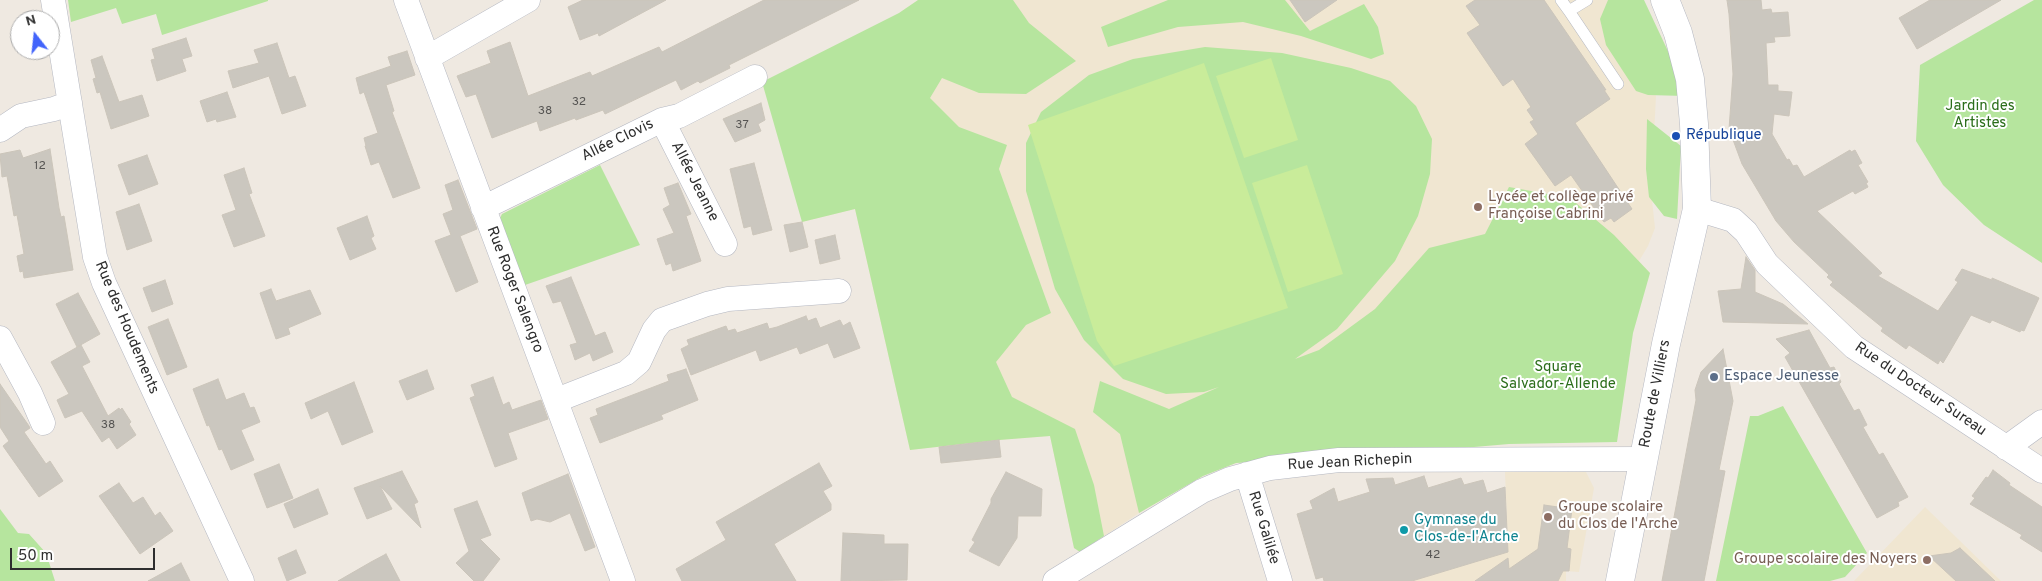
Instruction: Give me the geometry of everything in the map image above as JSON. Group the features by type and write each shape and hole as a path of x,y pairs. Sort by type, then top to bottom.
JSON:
{"street":[{"name":"Rue des Houdements","path":"53,0 95,257 104,283 242,581"},
{"name":"Rue Roger Salengro","path":"406,0 557,400 623,581"},
{"path":"427,58 528,0"},
{"path":"1665,0 1678,33 1690,79 1694,124 1696,209"},
{"name":"Allée Clovis","path":"483,208 662,120 679,116 755,77"},
{"path":"0,130 21,116 54,109 70,103"},
{"name":"Allée Jeanne","path":"662,120 726,244"},
{"name":"Rue du Docteur Sureau","path":"1696,209 1733,220 1746,232 1767,264 1854,347 2042,470"},
{"name":"Route de Villiers","path":"1620,581 1666,344 1696,209"},
{"path":"557,400 626,372 639,362 654,330 662,320 708,304 728,300 839,291"},
{"path":"0,338 30,393 43,423"},
{"path":"2006,448 2042,422"},
{"name":"Rue Jean Richepin","path":"1055,581 1202,491 1247,474 1270,468 1338,460 1644,459"},
{"name":"Rue Galilée","path":"1247,474 1280,581"}],"lane":[{"path":"1561,0 1618,84"},
{"path":"1569,11 1586,0"}],"shaded area":[{"path":"918,0 1620,0 1653,79 1656,96 1651,191 1655,228 1648,246 1639,261 1650,273 1236,463 1203,476 1139,513 1080,552 1074,548 1050,436 910,450 855,209 802,222 899,13"},
{"name":"Groupe scolaire du Clos de l'Arche","path":"1505,472 1586,472 1594,488 1579,572 1566,571 1566,581 1412,581 1468,564 1508,546"},
{"name":"Groupe scolaire des Noyers","path":"1925,507 1958,539 2001,581 1854,581"}],"green space":[{"path":"68,0 268,1 162,35 156,14 122,24 116,8 71,22"},
{"path":"918,0 1013,0 1029,23 1076,61 1026,94 979,93 942,78 930,98 959,127 1007,145 999,169 1051,313 1026,325 996,362 1012,397 1075,429 1094,485 1104,536 1080,552 1074,548 1050,436 910,450 855,209 802,222 762,82 899,13"},
{"path":"1168,0 1285,0 1310,31 1364,4 1378,27 1384,54 1371,59 1301,36 1243,22 1178,27 1108,47 1101,27"},
{"path":"1608,0 1644,0 1674,64 1685,96 1648,95 1636,91 1606,45 1600,19"},
{"name":"Jardin des Artistes","path":"2034,0 2042,0 2042,263 1984,225 1943,185 1916,141 1920,65"},
{"name":"Square Salvador-Allende","path":"1205,47 1282,53 1351,68 1390,81 1416,106 1432,139 1430,174 1418,216 1395,261 1337,329 1295,359 1319,350 1375,309 1429,248 1485,234 1509,187 1570,198 1614,235 1650,273 1633,333 1617,442 1509,444 1404,453 1236,463 1203,476 1139,513 1120,434 1093,412 1100,381 1169,409 1219,387 1204,392 1166,394 1123,379 1084,340 1055,289 1026,191 1026,143 1041,112 1089,75 1133,59"},
{"path":"1271,58 1298,140 1244,158 1216,76"},
{"path":"1204,63 1288,308 1114,366 1097,341 1028,125"},
{"path":"1647,119 1681,146 1677,219 1664,216 1649,197 1646,169"},
{"path":"600,165 640,245 525,285 499,220 502,214"},
{"path":"1307,165 1343,274 1288,292 1252,183"},
{"path":"1783,406 1867,553 1845,577 1830,581 1716,581 1750,416 1758,416"},
{"path":"0,509 18,533 29,534 46,553 55,581 0,581"}],"building":[{"path":"583,0 666,0 599,36 598,33 580,40 568,7"},
{"path":"764,0 859,0 729,65 730,68 700,83 698,81 681,90 676,80 605,114 603,110 540,131 537,121 492,138 476,94 466,97 457,76 491,63 487,51 510,42 528,96 590,72 592,76 659,47 662,52"},
{"path":"1290,0 1337,0 1305,22"},
{"path":"1475,0 1544,0 1606,90 1604,90 1610,99 1575,123 1632,209 1614,222 1611,218 1604,222 1571,175 1555,186 1525,144 1538,134 1530,122 1534,120 1527,110 1531,107 1513,79 1503,86 1467,33 1480,25 1466,6"},
{"path":"1727,0 1761,0 1762,10 1771,9 1772,13 1788,12 1790,36 1774,37 1775,42 1766,43 1768,85 1778,85 1778,91 1792,92 1789,116 1774,114 1772,134 1787,160 1789,159 1793,166 1797,165 1804,177 1850,150 1851,152 1855,150 1862,163 1858,165 1868,182 1866,183 1868,187 1855,194 1853,191 1817,211 1882,273 1878,276 1938,311 1958,282 1955,280 1962,269 1992,280 1992,278 2039,298 2024,331 2021,330 2020,332 1992,320 1990,323 1971,315 1943,363 1940,360 1938,364 1909,345 1906,349 1881,331 1883,328 1830,285 1833,282 1827,277 1829,275 1794,242 1776,221 1742,164 1729,129 1733,74"},
{"path":"1930,0 2001,0 1917,49 1899,18"},
{"path":"186,38 192,56 182,59 186,71 157,81 151,60 155,59 152,49"},
{"path":"277,43 289,78 295,76 306,106 282,114 269,76 233,88 228,71 259,63 254,50"},
{"path":"407,51 415,75 386,85 394,111 392,112 420,188 393,198 379,162 371,165 365,146 364,138 378,133 364,92 360,94 356,78 391,66 388,57"},
{"path":"102,56 119,102 142,95 149,116 111,129 100,92 97,93 93,79 96,78 91,60"},
{"path":"227,92 236,117 217,122 216,119 207,122 200,101"},
{"path":"761,103 765,120 758,124 761,131 735,142 723,119"},
{"path":"50,149 59,208 61,217 64,216 73,270 24,278 23,271 20,272 17,256 24,254 17,215 14,216 7,176 2,177 0,154 20,150 23,158"},
{"path":"147,155 158,184 129,195 118,165"},
{"path":"754,163 772,230 753,235 751,226 744,228 730,169"},
{"path":"244,168 252,193 249,194 265,236 234,247 222,215 236,210 224,175"},
{"path":"458,180 477,229 460,236 478,282 456,292 435,241 451,235 443,214 453,210 445,185"},
{"path":"678,183 691,214 686,216 701,261 673,271 671,263 666,265 657,239 674,233 663,209 670,205 664,188"},
{"path":"139,204 152,241 127,250 116,212"},
{"path":"367,216 374,236 371,238 376,249 350,260 337,228"},
{"path":"802,222 808,247 790,252 784,225"},
{"path":"835,235 840,259 820,264 815,240"},
{"path":"1746,257 1755,270 1755,292 1783,304 1808,324 1723,322 1718,291 1741,289"},
{"path":"571,277 595,336 605,332 613,352 593,361 590,353 575,360 570,345 577,343 561,301 553,303 546,286"},
{"path":"165,280 173,304 152,312 143,288"},
{"path":"271,289 276,301 310,290 321,314 288,328 290,334 276,339 260,293"},
{"path":"78,293 100,334 77,347 56,304"},
{"path":"806,316 808,321 816,318 820,328 840,320 843,326 850,322 860,348 834,358 828,343 800,354 797,347 760,361 756,350 691,375 681,349 689,345 687,340 726,326 728,331 735,329 737,333 767,323 769,329"},
{"path":"168,319 187,367 167,375 148,327"},
{"path":"1809,330 1830,368 1834,367 1841,382 1839,384 1854,411 1859,409 1867,425 1863,427 1879,455 1883,453 1908,497 1898,502 1899,506 1877,518 1785,357 1790,353 1776,339"},
{"path":"81,345 90,362 82,366 108,416 122,408 131,422 129,424 136,435 117,449 109,437 102,442 82,411 65,418 57,400 69,394 51,362"},
{"path":"1723,349 1733,401 1719,470 1725,471 1704,581 1662,581 1696,400 1695,390 1701,372"},
{"path":"686,369 698,400 661,415 663,419 600,443 590,418 598,415 596,409 669,381 667,375"},
{"path":"427,370 434,389 407,400 399,381"},
{"path":"493,377 503,405 509,402 512,410 541,400 548,419 508,433 517,459 495,467 470,398 475,396 471,385"},
{"path":"218,379 226,400 244,393 250,408 254,407 260,422 241,430 254,460 231,470 222,449 219,450 209,425 207,426 193,389"},
{"path":"354,382 373,432 342,445 328,411 311,419 305,403"},
{"path":"0,384 30,428 24,432 46,464 50,461 63,481 39,497 3,446 9,441 0,427"},
{"path":"999,440 1001,457 941,463 939,447"},
{"path":"819,463 832,486 823,491 831,504 831,510 774,544 796,581 682,581 676,569 726,540 716,522"},
{"path":"279,464 293,498 267,508 254,474"},
{"path":"1993,470 2010,483 2009,485 2042,507 2042,552 2020,538 2022,535 1970,504 1975,498 1972,496"},
{"path":"402,471 418,502 414,504 421,528 380,486 392,509 367,519 354,488"},
{"path":"1006,472 1042,489 1041,516 1018,516 1017,538 999,566 969,551 975,542 972,540 991,503 991,499"},
{"path":"568,474 595,547 585,551 570,513 550,522 537,519 531,521 522,493"},
{"name":"Gymnase du Clos-de-l'Arche","path":"1424,476 1428,488 1461,478 1464,485 1483,480 1487,493 1505,487 1508,552 1412,581 1324,581 1323,577 1316,579 1297,514 1313,509 1310,501 1334,488 1338,502 1370,492 1366,479 1393,478 1395,485"},
{"path":"119,483 133,503 143,497 155,516 160,512 173,531 140,554 99,496"},
{"path":"318,489 328,514 294,528 284,504"},
{"path":"477,501 491,535 480,539 500,559 483,581 474,581 456,563 469,551 454,509"},
{"path":"1544,505 1572,509 1567,548 1571,549 1569,571 1563,571 1558,581 1475,581 1508,558 1509,569 1538,549"},
{"path":"843,533 884,535 884,544 908,544 907,580 841,581"},
{"path":"1960,548 1995,581 1956,581 1929,556 1951,553"},
{"path":"296,550 306,573 287,581 278,558"},
{"path":"386,554 400,581 338,581 371,562"},
{"path":"181,563 190,581 148,581"}],"place":[{"name":"République","path":"1676,136"},
{"name":"Lycée et collège privé Françoise Cabrini","path":"1478,207"},
{"name":"Espace Jeunesse","path":"1714,377"},
{"name":"Groupe scolaire du Clos de l'Arche","path":"1548,517"},
{"name":"Gymnase du Clos-de-l'Arche","path":"1404,530"},
{"name":"Groupe scolaire des Noyers","path":"1927,560"}]}
